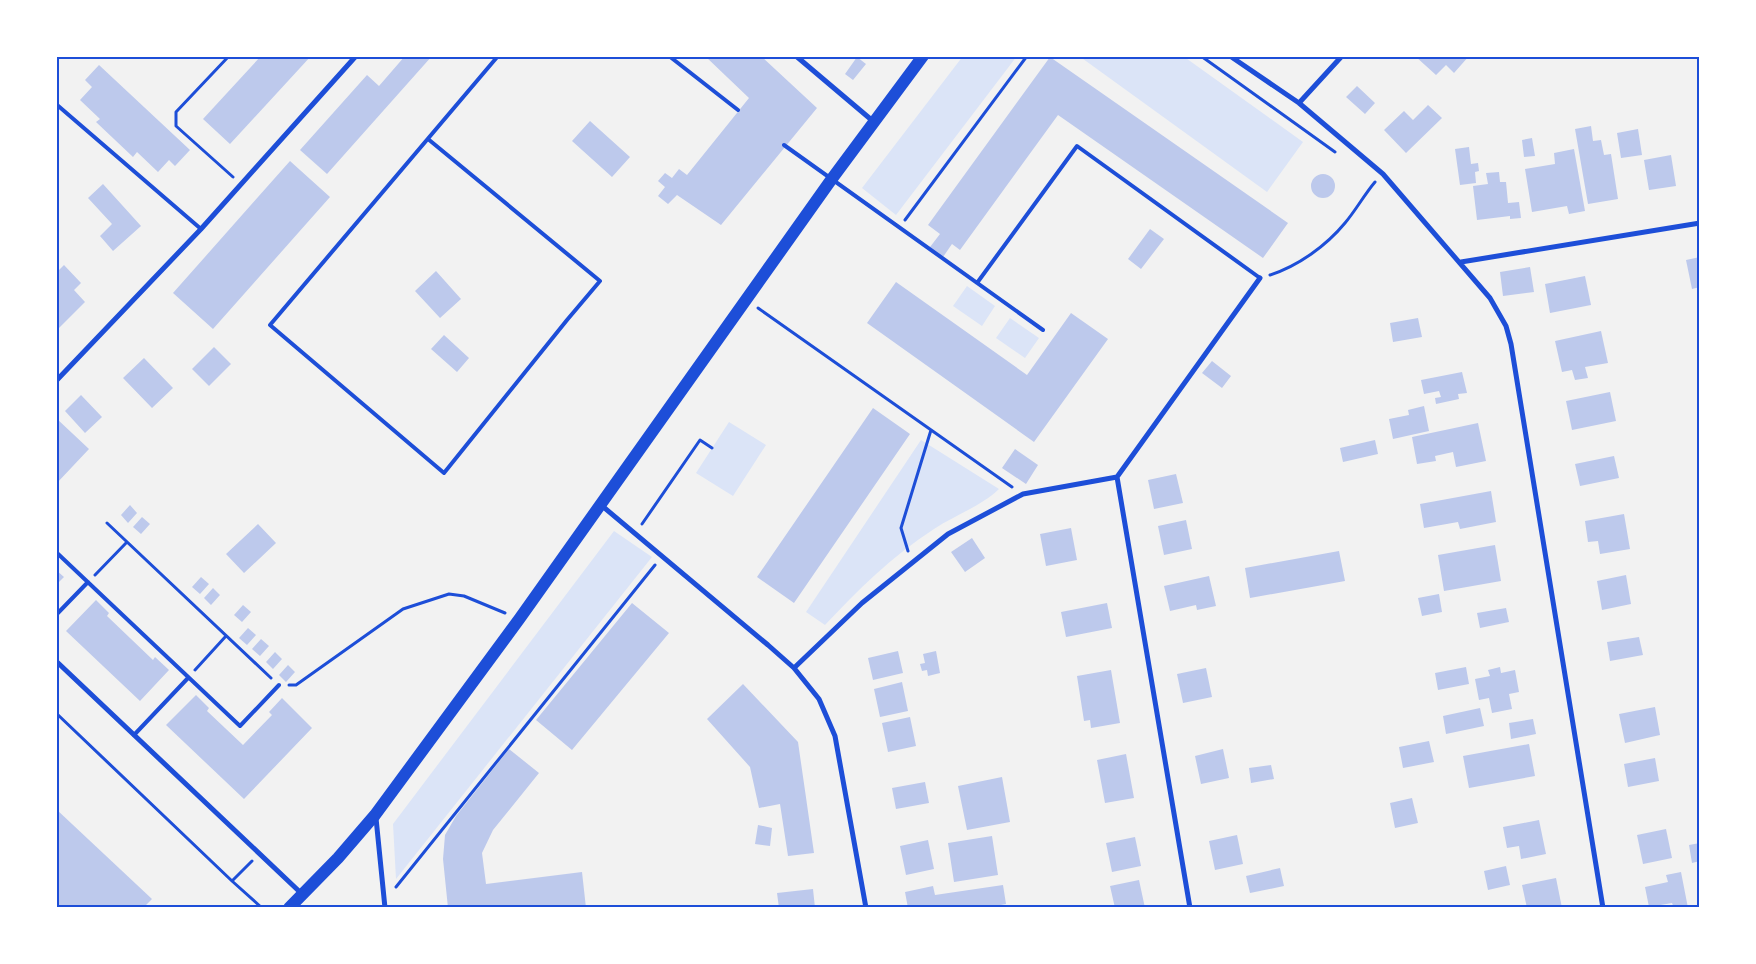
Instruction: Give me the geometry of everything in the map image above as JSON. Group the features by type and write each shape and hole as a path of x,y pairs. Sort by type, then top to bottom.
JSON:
{"main road":[{"path":"289,908 375,815 520,618 831,180 923,56"}],"street":[{"path":"56,381 200,230 356,56"},
{"path":"796,56 874,123"},
{"path":"1230,56 1299,103 1383,174 1461,262 1498,310 1511,344 1603,908"},
{"path":"1299,103 1342,56"},
{"path":"1461,262 1700,223"},
{"path":"794,668 862,603 948,534 1023,494 1117,477 1260,278"},
{"path":"1117,477 1190,908"},
{"path":"600,504 636,532 794,668 819,699 836,736 866,908"},
{"path":"56,661 303,894"},
{"path":"375,815 385,908"}],"lane":[{"path":"428,139 600,281 554,335 444,473 270,325 498,56"},
{"path":"670,56 738,110"},
{"path":"56,104 200,230"},
{"path":"784,145 1043,330"},
{"path":"977,283 1077,146 1260,278"},
{"path":"56,552 240,726 279,686"},
{"path":"56,615 88,582"},
{"path":"134,735 188,678"}],"path":[{"path":"228,56 176,112 176,126 241,184"},
{"path":"899,228 1028,56"},
{"path":"1201,56 1339,155"},
{"path":"1260,278 1284,270 1323,246 1345,223 1383,174"},
{"path":"1366,179 1373,185"},
{"path":"747,300 1023,494"},
{"path":"912,563 901,528 931,430"},
{"path":"636,532 700,440 712,448"},
{"path":"107,523 279,686 296,685 402,609 449,594 464,596 520,618"},
{"path":"88,582 127,542"},
{"path":"384,901 662,556"},
{"path":"188,678 226,636"},
{"path":"56,713 262,908"},
{"path":"232,881 259,854"}],"shaded area":[{"path":"963,56 1017,56 896,215 862,188"},
{"path":"1079,56 1183,56 1303,142 1267,192"},
{"path":"967,286 995,306 982,326 953,306"},
{"path":"1010,318 1039,338 1025,358 996,338"},
{"path":"729,422 766,445 733,496 696,473"},
{"path":"921,440 999,489 984,501 942,524 904,550 863,586 825,625 806,612"},
{"path":"614,531 652,557 396,879 393,824"}],"building":[{"path":"261,56 311,56 230,144 203,119"},
{"path":"405,56 432,56 327,174 300,150 367,75 379,86"},
{"path":"705,56 761,56 817,108 721,225 677,195 668,204 658,196 665,187 658,181 665,173 672,178 679,169 687,175 749,98"},
{"path":"1415,56 1469,56 1454,73 1446,65 1436,75"},
{"path":"857,57 866,64 853,80 845,74"},
{"path":"1050,57 1288,223 1263,258 1058,115 960,250 952,244 943,257 930,247 940,234 928,225"},
{"path":"99,65 190,150 175,166 169,160 158,172 137,152 133,157 96,122 100,119 80,100 92,87 85,80"},
{"path":"1357,86 1375,103 1365,114 1346,97"},
{"path":"1428,105 1442,118 1406,153 1384,130 1404,111 1413,120"},
{"path":"590,121 630,157 612,177 572,141"},
{"path":"1591,126 1593,141 1601,140 1604,155 1611,154 1618,199 1588,204 1575,129"},
{"path":"1638,129 1642,155 1621,158 1617,133"},
{"path":"1532,138 1535,156 1524,157 1522,140"},
{"path":"1469,147 1471,164 1478,163 1479,171 1475,172 1476,183 1460,185 1455,149"},
{"path":"1574,149 1585,211 1569,214 1567,206 1532,212 1525,169 1555,164 1554,153"},
{"path":"1671,155 1676,186 1649,190 1644,160"},
{"path":"290,161 330,197 213,329 173,293"},
{"path":"1499,172 1500,182 1506,182 1508,203 1519,202 1521,218 1510,219 1510,216 1477,220 1473,186 1488,184 1486,173"},
{"path":"1318,174 1328,174 1335,181 1335,191 1328,198 1318,198 1311,191 1311,181"},
{"path":"103,184 141,226 113,251 100,236 112,224 88,198"},
{"path":"1150,229 1164,239 1141,269 1128,259"},
{"path":"1700,257 1700,287 1692,289 1686,260"},
{"path":"64,265 81,283 74,290 85,302 56,331 56,273"},
{"path":"1530,267 1534,292 1503,296 1500,272"},
{"path":"436,271 461,299 440,318 415,291"},
{"path":"1585,276 1591,305 1550,313 1545,284"},
{"path":"896,282 1027,375 1071,313 1108,339 1034,442 867,323"},
{"path":"1418,318 1422,337 1393,342 1390,323"},
{"path":"1601,331 1608,363 1585,367 1588,378 1575,380 1572,370 1562,372 1555,341"},
{"path":"444,335 469,358 457,372 431,349"},
{"path":"214,347 231,364 209,386 192,369"},
{"path":"144,358 173,388 152,408 123,378"},
{"path":"1212,361 1231,376 1222,388 1202,373"},
{"path":"1462,372 1467,393 1458,394 1459,399 1436,404 1435,398 1441,397 1439,391 1424,394 1421,380"},
{"path":"1610,392 1616,421 1572,430 1566,401"},
{"path":"81,395 102,417 85,433 65,411"},
{"path":"1424,406 1429,431 1393,439 1389,419 1409,415 1408,410"},
{"path":"873,408 910,434 794,603 757,577"},
{"path":"56,418 89,449 56,484"},
{"path":"1478,423 1486,461 1456,467 1453,452 1435,456 1436,461 1417,464 1412,437"},
{"path":"1375,440 1378,454 1343,462 1340,448"},
{"path":"1015,449 1038,465 1026,484 1002,468"},
{"path":"1614,456 1619,478 1580,486 1575,464"},
{"path":"1176,474 1183,503 1154,509 1148,480"},
{"path":"1491,491 1496,522 1460,529 1458,522 1424,528 1420,504"},
{"path":"130,505 137,513 128,523 121,515"},
{"path":"1624,514 1630,549 1600,554 1598,541 1588,542 1585,521"},
{"path":"142,517 150,524 141,534 133,527"},
{"path":"1186,520 1192,549 1164,555 1158,526"},
{"path":"258,524 276,543 244,573 226,554"},
{"path":"1071,528 1077,560 1046,566 1040,534"},
{"path":"972,538 985,558 965,572 951,552"},
{"path":"1495,545 1501,581 1444,591 1438,555"},
{"path":"1339,551 1345,581 1250,598 1245,568"},
{"path":"56,570 64,577 56,585"},
{"path":"1626,575 1631,604 1602,610 1597,581"},
{"path":"1209,576 1216,606 1197,610 1196,605 1170,611 1164,586"},
{"path":"201,577 209,584 200,594 192,587"},
{"path":"213,588 220,595 211,605 204,598"},
{"path":"1439,594 1442,612 1422,616 1418,598"},
{"path":"96,600 109,613 107,616 153,660 155,657 169,670 140,701 66,631"},
{"path":"632,603 669,633 572,750 536,720"},
{"path":"1107,603 1112,628 1066,637 1061,612"},
{"path":"243,605 251,612 242,622 234,615"},
{"path":"1506,608 1509,622 1480,628 1477,613"},
{"path":"248,628 256,635 247,645 239,638"},
{"path":"1639,637 1643,655 1610,661 1607,642"},
{"path":"261,639 269,646 260,656 252,649"},
{"path":"898,651 903,673 873,680 868,658"},
{"path":"936,651 940,673 928,676 927,670 922,671 920,664 925,663 923,654"},
{"path":"275,652 282,659 273,669 266,662"},
{"path":"288,665 295,672 286,682 279,675"},
{"path":"1466,667 1469,684 1438,690 1435,673"},
{"path":"1500,667 1501,673 1515,670 1519,692 1509,694 1512,709 1492,713 1489,698 1479,700 1475,679 1490,676 1488,670"},
{"path":"1206,668 1212,697 1183,703 1177,674"},
{"path":"1111,670 1120,723 1091,728 1090,720 1084,721 1077,676"},
{"path":"902,682 908,711 880,717 874,689"},
{"path":"743,684 798,742 814,853 788,856 780,804 759,808 750,767 707,719"},
{"path":"196,695 209,708 207,711 243,745 272,715 269,712 282,698 312,728 244,799 166,725"},
{"path":"1655,707 1660,735 1625,743 1619,714"},
{"path":"1480,708 1484,726 1446,734 1443,716"},
{"path":"910,717 916,746 888,752 882,723"},
{"path":"1533,719 1536,734 1511,739 1509,723"},
{"path":"1429,741 1434,762 1403,768 1399,747"},
{"path":"1529,744 1535,776 1469,788 1463,756"},
{"path":"509,749 539,773 493,830 482,853 486,884 582,872 586,908 448,908 443,859 445,835 456,816"},
{"path":"1223,749 1229,778 1201,784 1195,756"},
{"path":"1126,754 1134,798 1105,803 1097,760"},
{"path":"1655,758 1659,781 1628,787 1624,764"},
{"path":"1271,765 1274,779 1251,783 1249,768"},
{"path":"1002,777 1010,822 967,830 958,786"},
{"path":"925,782 929,803 896,809 892,788"},
{"path":"1412,798 1418,823 1395,828 1390,803"},
{"path":"56,809 152,899 143,908 56,908 56,867 59,868 56,865"},
{"path":"1539,820 1546,854 1521,859 1519,846 1507,848 1503,827"},
{"path":"758,825 772,828 770,846 755,844"},
{"path":"1666,829 1672,858 1643,864 1637,835"},
{"path":"1237,835 1243,864 1215,870 1209,841"},
{"path":"992,836 998,875 954,882 948,843"},
{"path":"1135,837 1141,866 1112,872 1106,843"},
{"path":"928,840 934,869 906,875 900,846"},
{"path":"1700,843 1700,861 1692,863 1689,845"},
{"path":"1506,866 1510,885 1488,890 1484,871"},
{"path":"1280,868 1284,886 1250,893 1246,876"},
{"path":"1681,872 1688,908 1674,908 1672,903 1649,907 1645,887 1668,882 1666,875"},
{"path":"1556,878 1562,908 1527,908 1522,885"},
{"path":"1139,880 1145,908 1115,908 1110,886"},
{"path":"1003,885 1006,904 985,908 908,908 905,892 933,886 935,895"},
{"path":"813,889 815,908 779,908 777,893"}]}
